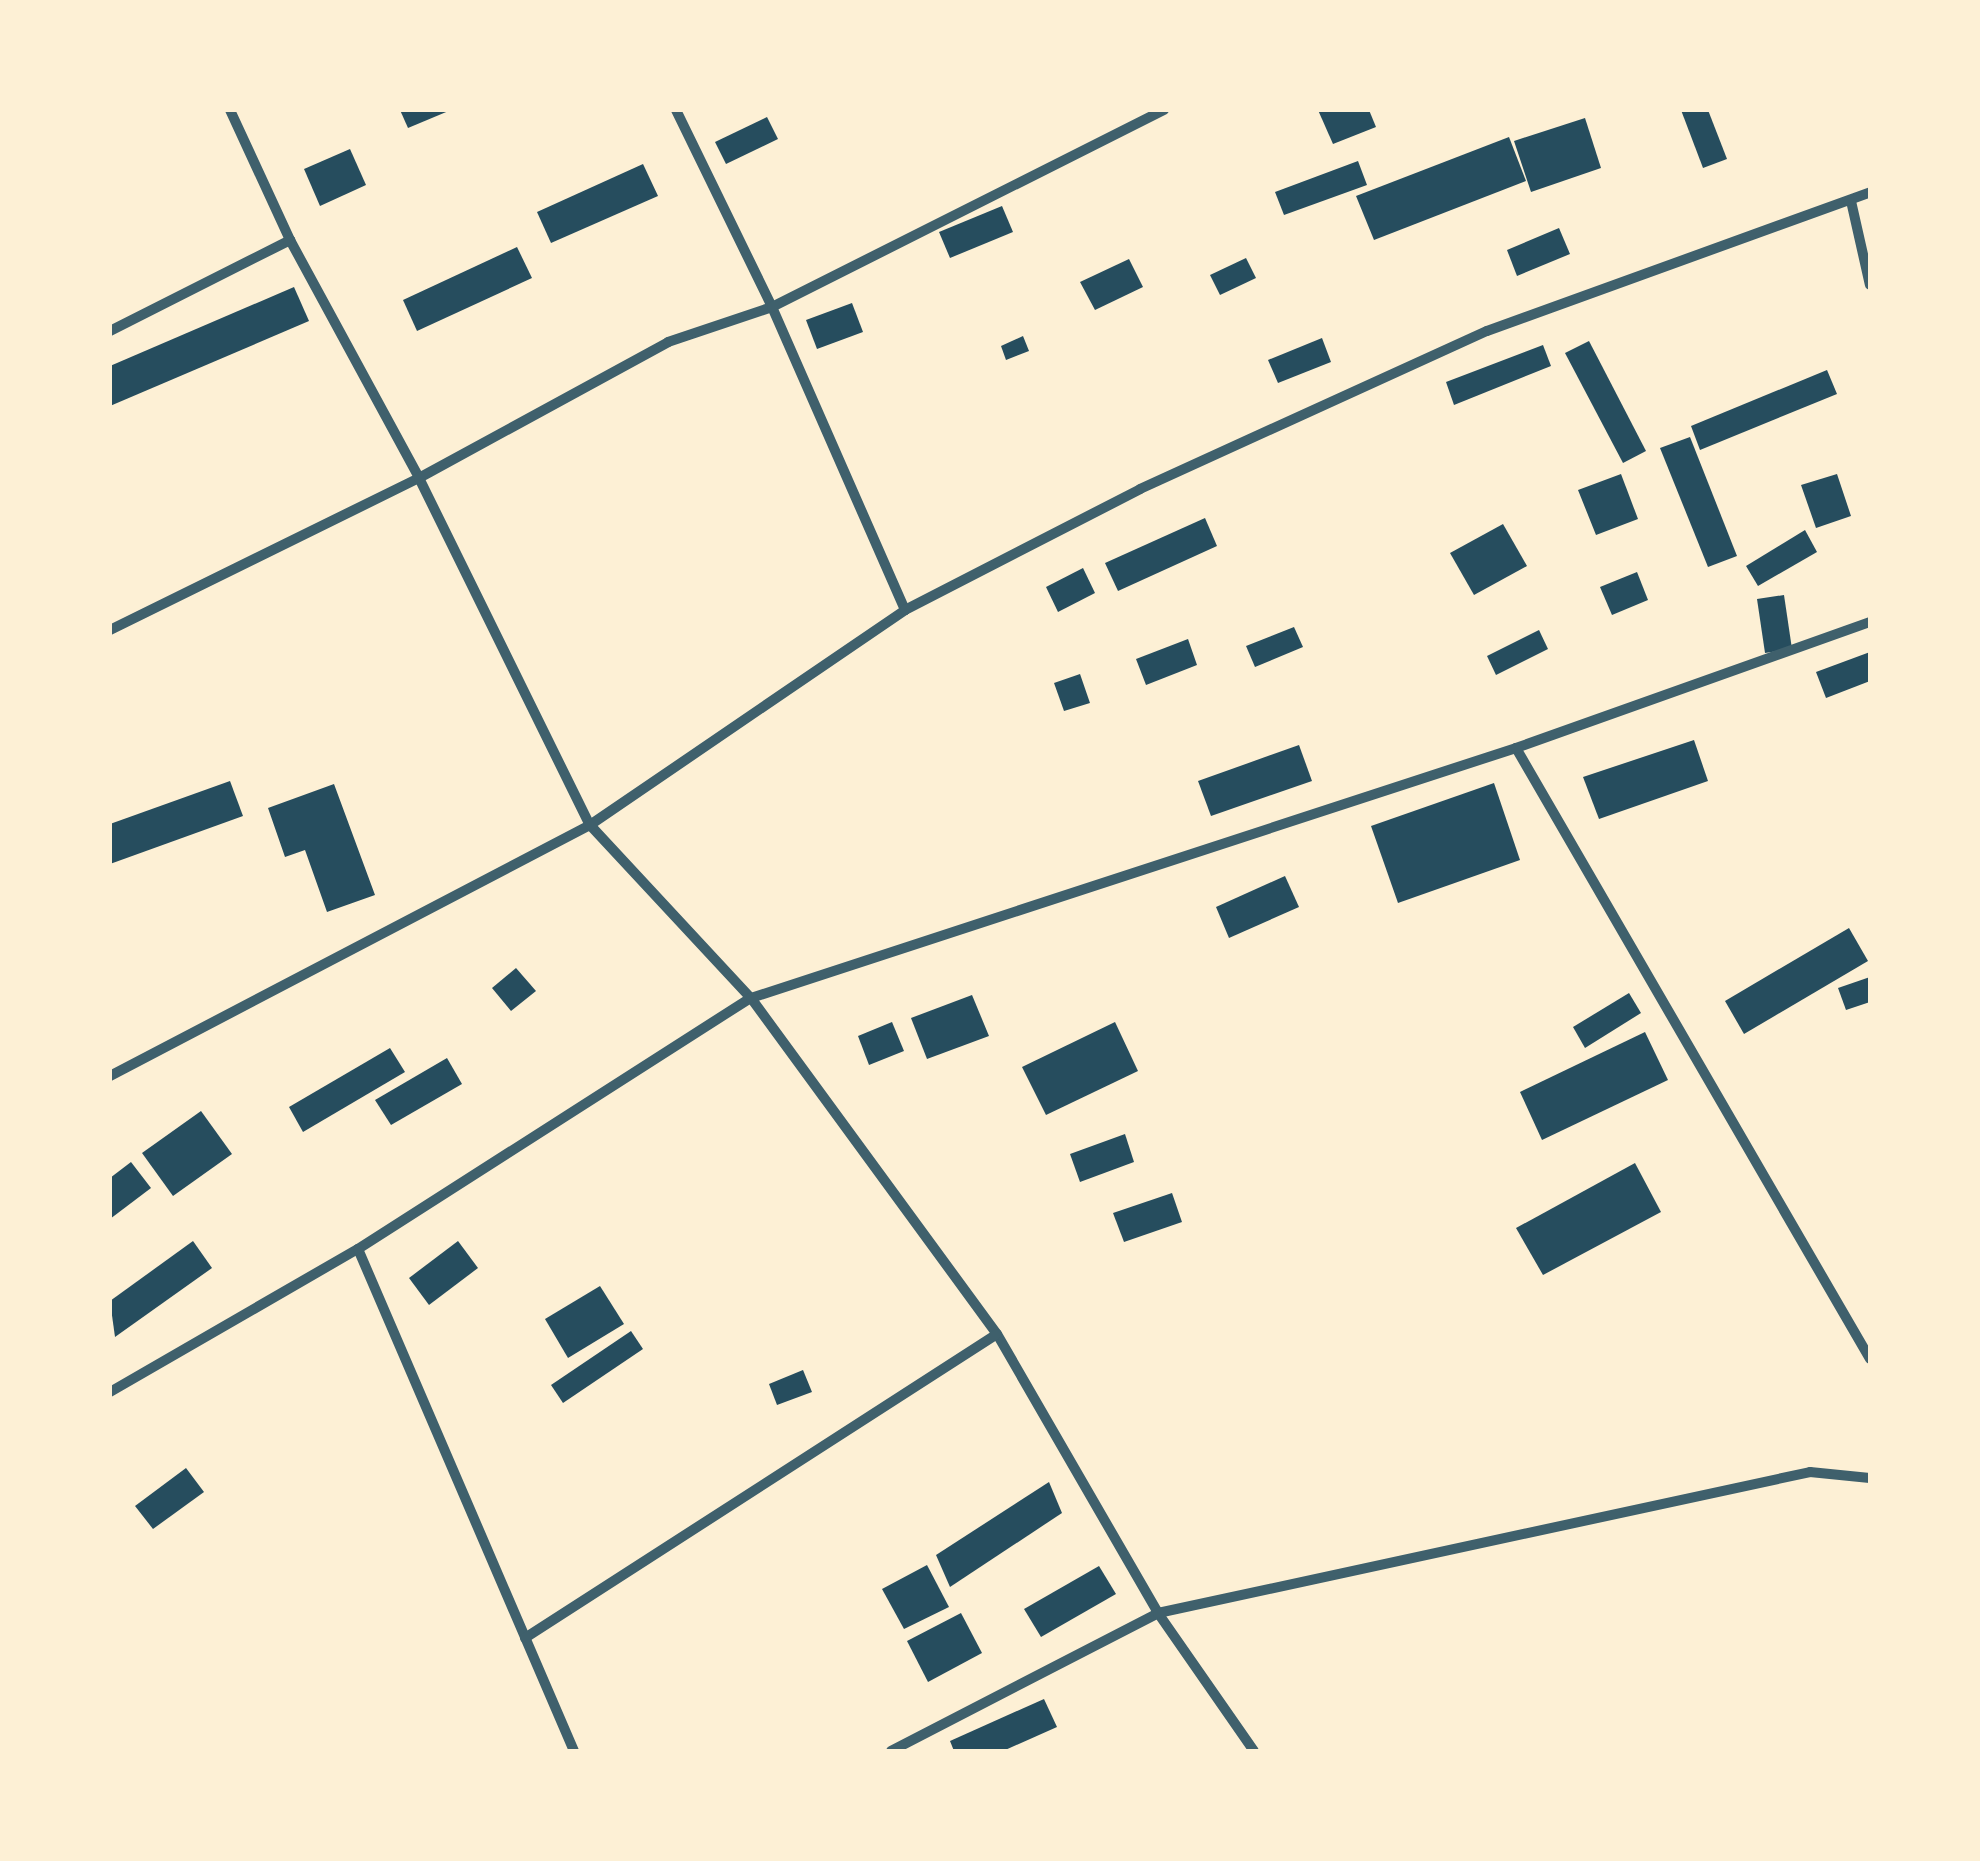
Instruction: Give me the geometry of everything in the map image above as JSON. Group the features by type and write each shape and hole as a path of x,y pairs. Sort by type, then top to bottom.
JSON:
{"street":[{"path":"230,110 290,240 418,478 590,826 751,998 998,1334 1158,1614 1254,1751"},
{"path":"676,110 772,307 905,610"},
{"path":"110,630 418,478 668,342 772,307 1164,110"},
{"path":"110,1076 590,826 905,610 1140,489 1487,332 1870,192"},
{"path":"1850,201 1870,285"},
{"path":"110,331 290,240"},
{"path":"110,1392 358,1249 751,998 1516,748 1870,622"},
{"path":"1516,748 1870,1359"},
{"path":"358,1249 574,1751"},
{"path":"525,1638 998,1334"},
{"path":"891,1751 1158,1614 1810,1472 1870,1478"}],"building":[{"path":"400,110 451,110 408,128"},
{"path":"1318,110 1369,110 1376,127 1333,144"},
{"path":"1681,110 1708,110 1727,159 1703,168"},
{"path":"767,117 778,139 726,164 715,142"},
{"path":"1585,118 1601,168 1531,192 1514,141"},
{"path":"1509,137 1526,181 1374,240 1356,196"},
{"path":"350,149 366,185 320,206 304,169"},
{"path":"1358,161 1367,185 1284,215 1275,192"},
{"path":"643,164 658,196 551,243 537,212"},
{"path":"1002,206 1013,232 950,258 939,232"},
{"path":"1559,228 1570,254 1517,276 1507,250"},
{"path":"517,247 532,278 417,331 403,300"},
{"path":"1246,258 1256,278 1220,295 1210,275"},
{"path":"1129,259 1143,287 1095,310 1080,282"},
{"path":"294,287 309,321 110,406 110,366"},
{"path":"852,303 863,332 817,349 806,320"},
{"path":"1023,336 1029,351 1006,360 1001,346"},
{"path":"1322,338 1331,362 1278,383 1268,360"},
{"path":"1589,341 1646,451 1623,463 1565,353"},
{"path":"1543,345 1551,366 1454,405 1446,382"},
{"path":"1827,370 1837,394 1700,450 1691,426"},
{"path":"1690,437 1737,556 1708,567 1660,448"},
{"path":"1621,474 1638,519 1596,535 1578,490"},
{"path":"1837,474 1851,516 1816,528 1801,485"},
{"path":"1205,518 1217,546 1118,591 1105,563"},
{"path":"1503,524 1527,566 1474,595 1450,553"},
{"path":"1805,530 1817,552 1758,586 1746,566"},
{"path":"1083,568 1095,593 1058,612 1046,587"},
{"path":"1637,572 1648,600 1612,615 1600,587"},
{"path":"1784,595 1792,649 1765,653 1757,599"},
{"path":"1294,627 1303,647 1255,667 1246,646"},
{"path":"1539,630 1548,649 1496,675 1487,656"},
{"path":"1188,639 1197,665 1146,685 1136,659"},
{"path":"1870,652 1870,681 1826,698 1816,672"},
{"path":"1080,674 1090,703 1064,711 1054,683"},
{"path":"1694,740 1708,781 1599,819 1583,777"},
{"path":"1299,745 1312,781 1211,816 1198,781"},
{"path":"230,781 243,816 110,864 110,824"},
{"path":"1494,783 1520,860 1398,903 1371,826"},
{"path":"334,784 375,895 327,912 305,850 285,857 268,808"},
{"path":"1285,876 1299,907 1229,938 1216,907"},
{"path":"1849,928 1868,961 1744,1034 1725,1001"},
{"path":"516,968 536,991 511,1011 492,988"},
{"path":"1870,977 1870,1002 1846,1010 1838,988"},
{"path":"1629,993 1641,1013 1585,1048 1573,1027"},
{"path":"972,995 989,1036 927,1059 911,1018"},
{"path":"892,1022 904,1051 869,1065 858,1036"},
{"path":"1115,1022 1138,1071 1046,1115 1022,1067"},
{"path":"1645,1032 1668,1080 1542,1140 1520,1092"},
{"path":"390,1048 405,1072 303,1132 289,1107"},
{"path":"447,1058 462,1084 391,1125 375,1100"},
{"path":"201,1111 232,1154 173,1196 142,1153"},
{"path":"1125,1134 1134,1162 1080,1182 1070,1154"},
{"path":"131,1162 151,1188 110,1219 110,1178"},
{"path":"1635,1163 1661,1212 1543,1275 1516,1228"},
{"path":"1172,1193 1182,1222 1124,1242 1113,1213"},
{"path":"193,1241 212,1268 115,1337 110,1301"},
{"path":"458,1241 478,1268 429,1305 409,1278"},
{"path":"600,1286 624,1324 568,1358 545,1319"},
{"path":"631,1331 643,1349 563,1403 551,1385"},
{"path":"803,1370 812,1392 777,1405 769,1384"},
{"path":"186,1468 204,1492 153,1529 135,1506"},
{"path":"1049,1482 1062,1513 950,1587 936,1555"},
{"path":"927,1565 949,1607 904,1629 882,1589"},
{"path":"1099,1566 1116,1594 1041,1637 1024,1609"},
{"path":"961,1613 982,1653 928,1682 907,1641"},
{"path":"1044,1699 1057,1727 1003,1751 954,1751 950,1741"}]}
